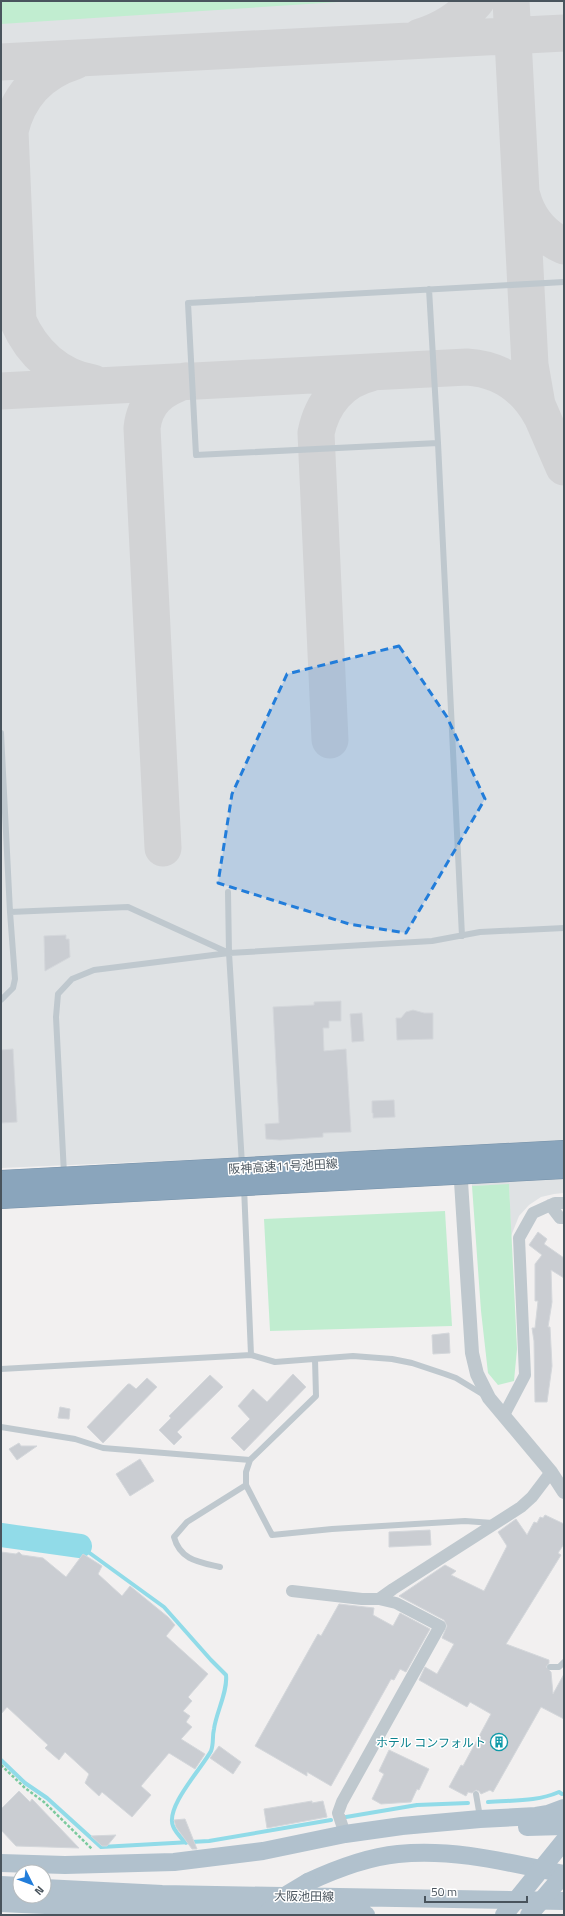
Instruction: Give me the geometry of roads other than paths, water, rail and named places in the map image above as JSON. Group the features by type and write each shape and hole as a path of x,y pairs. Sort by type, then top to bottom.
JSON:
{"highway":[{"name":"阪神高速11号池田線","path":"1,1181 564,1151"},
{"name":"阪神高速11号池田線","path":"1,1198 564,1168"}],"main road":[{"path":"1,1863 65,1865 174,1862 263,1851 345,1834 402,1826 536,1816 548,1814 564,1808"},
{"path":"52,1874 99,1875 174,1871 268,1858 348,1843 417,1834 493,1828 564,1826"},
{"path":"504,1915 564,1841"},
{"path":"266,1915 288,1894 308,1882 361,1862 398,1854 427,1852 487,1859 564,1874 529,1915"},
{"path":"1,1871 12,1872"},
{"path":"1,1885 12,1886"},
{"path":"542,1915 564,1885"},
{"name":"大阪池田線","path":"52,1888 162,1894 564,1901"},
{"name":"大阪池田線","path":"1,1902 106,1908 366,1915"}],"street":[{"path":"1,1191 464,1166 472,1353 477,1374 489,1398 551,1472 564,1492"},
{"path":"504,1415 525,1375 519,1238 533,1213 550,1205 564,1203"},
{"path":"550,1205 560,1218 564,1218"},
{"path":"379,1599 527,1502 551,1472"},
{"path":"292,1591 362,1599 379,1599 396,1604 440,1626 342,1802 338,1813 345,1834"}],"lane":[{"path":"438,442 196,455 188,303 564,282"},
{"path":"428,290 438,442 462,936"},
{"path":"1,733 15,979 13,988 1,1000"},
{"path":"228,892 229,953 243,1178 251,1355"},
{"path":"10,912 128,907 229,953"},
{"path":"65,1188 56,1017 58,994 72,979 94,970 229,953 432,941 480,932 564,928"},
{"path":"1,1370 251,1355 275,1362 354,1356 412,1363 456,1378 489,1398"},
{"path":"315,1359 316,1396 250,1460 246,1472 246,1484 272,1535 332,1529 465,1521 496,1523"},
{"path":"1,1427 75,1439 103,1448 250,1460"},
{"path":"220,1567 191,1560 177,1547 174,1537 187,1522 246,1484"},
{"path":"550,1668 559,1667 564,1662"},
{"path":"476,1794 480,1819"}],"waterway":[{"path":"1,1535 80,1546"},
{"path":"80,1546 164,1607 226,1675 224,1695 215,1723 211,1751 179,1798 174,1809 172,1818 173,1826 186,1843"},
{"path":"1,1760 25,1783 47,1798 101,1847 209,1841 331,1820"},
{"path":"488,1802 542,1798 559,1792 562,1794"},
{"path":"346,1817 417,1805 468,1803"}],"place":[{"name":"ホテル コンフォルト","path":"499,1742"}]}
